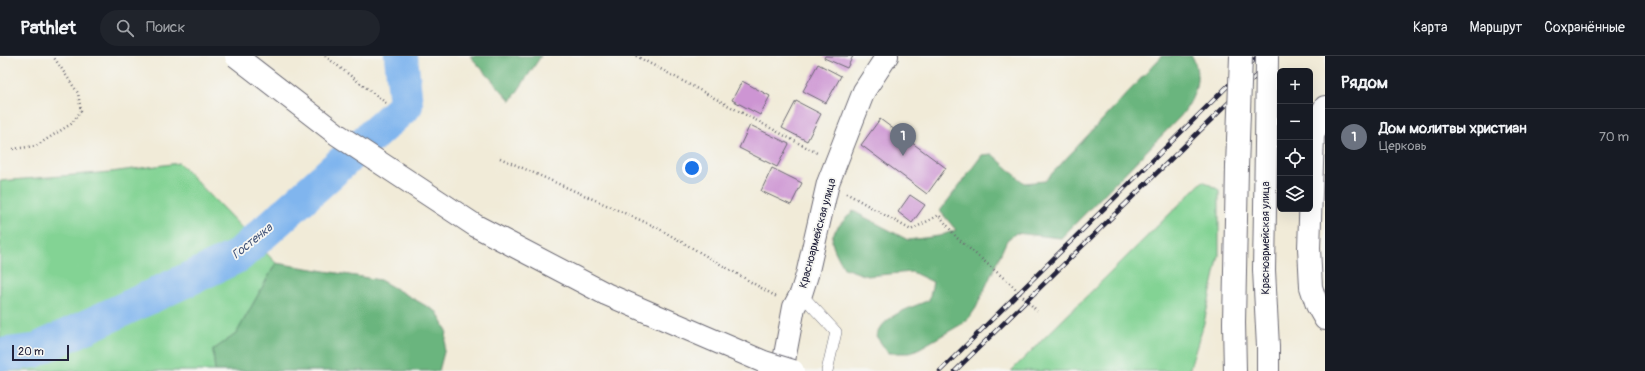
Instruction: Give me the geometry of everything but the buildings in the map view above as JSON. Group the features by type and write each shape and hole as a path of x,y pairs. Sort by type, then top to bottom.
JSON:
{"main road":[{"path":"236,56 338,135 476,226 606,294 764,362 793,371"},
{"name":"Красноармейская улица","path":"782,371 798,300 828,183 864,91 887,56"},
{"path":"1235,371 1234,339 1242,56"},
{"name":"Красноармейская улица","path":"1267,56 1264,270 1268,371"},
{"path":"1325,107 1313,136 1309,248 1310,287 1317,305 1325,319"},
{"path":"1221,371 1234,339"},
{"path":"1268,347 1284,371"}],"lane":[{"path":"798,300 836,332 828,371"}],"path":[{"path":"13,149 36,146 71,124 81,111 78,93 54,56"},
{"path":"325,56 386,103"},
{"path":"636,56 836,163"},
{"path":"500,158 656,227 798,300"},
{"path":"828,183 911,230 939,215 957,238 1012,284 1037,311"}],"green space":[{"path":"470,56 541,56 511,101"},
{"path":"1162,56 1192,56 1195,64 1197,81 1195,90 1188,106 1178,119 1061,238 1016,233 1007,240 976,308 969,318 960,325 909,353 888,353 876,336 880,329 891,317 929,300 933,282 912,272 867,276 844,268 832,243 834,232 839,226 853,211 908,240 939,236 956,230 940,211 982,155 992,154 1024,183 1045,181"},
{"path":"179,163 276,263 236,334 213,350 215,371 0,371 0,181 111,172"},
{"path":"1203,181 1219,190 1219,255 1204,323 1189,371 1011,371"},
{"path":"276,263 380,280 437,312 447,331 439,371 215,371 213,350 236,334"}],"waterway":[{"name":"Гостенка","path":"0,355 34,351 238,256 406,105 401,56"}],"railway":[{"path":"940,371 1258,56"},
{"path":"955,371 1276,56"}],"place":[{"name":"Дом молитвы христиан","path":"903,156"}]}
